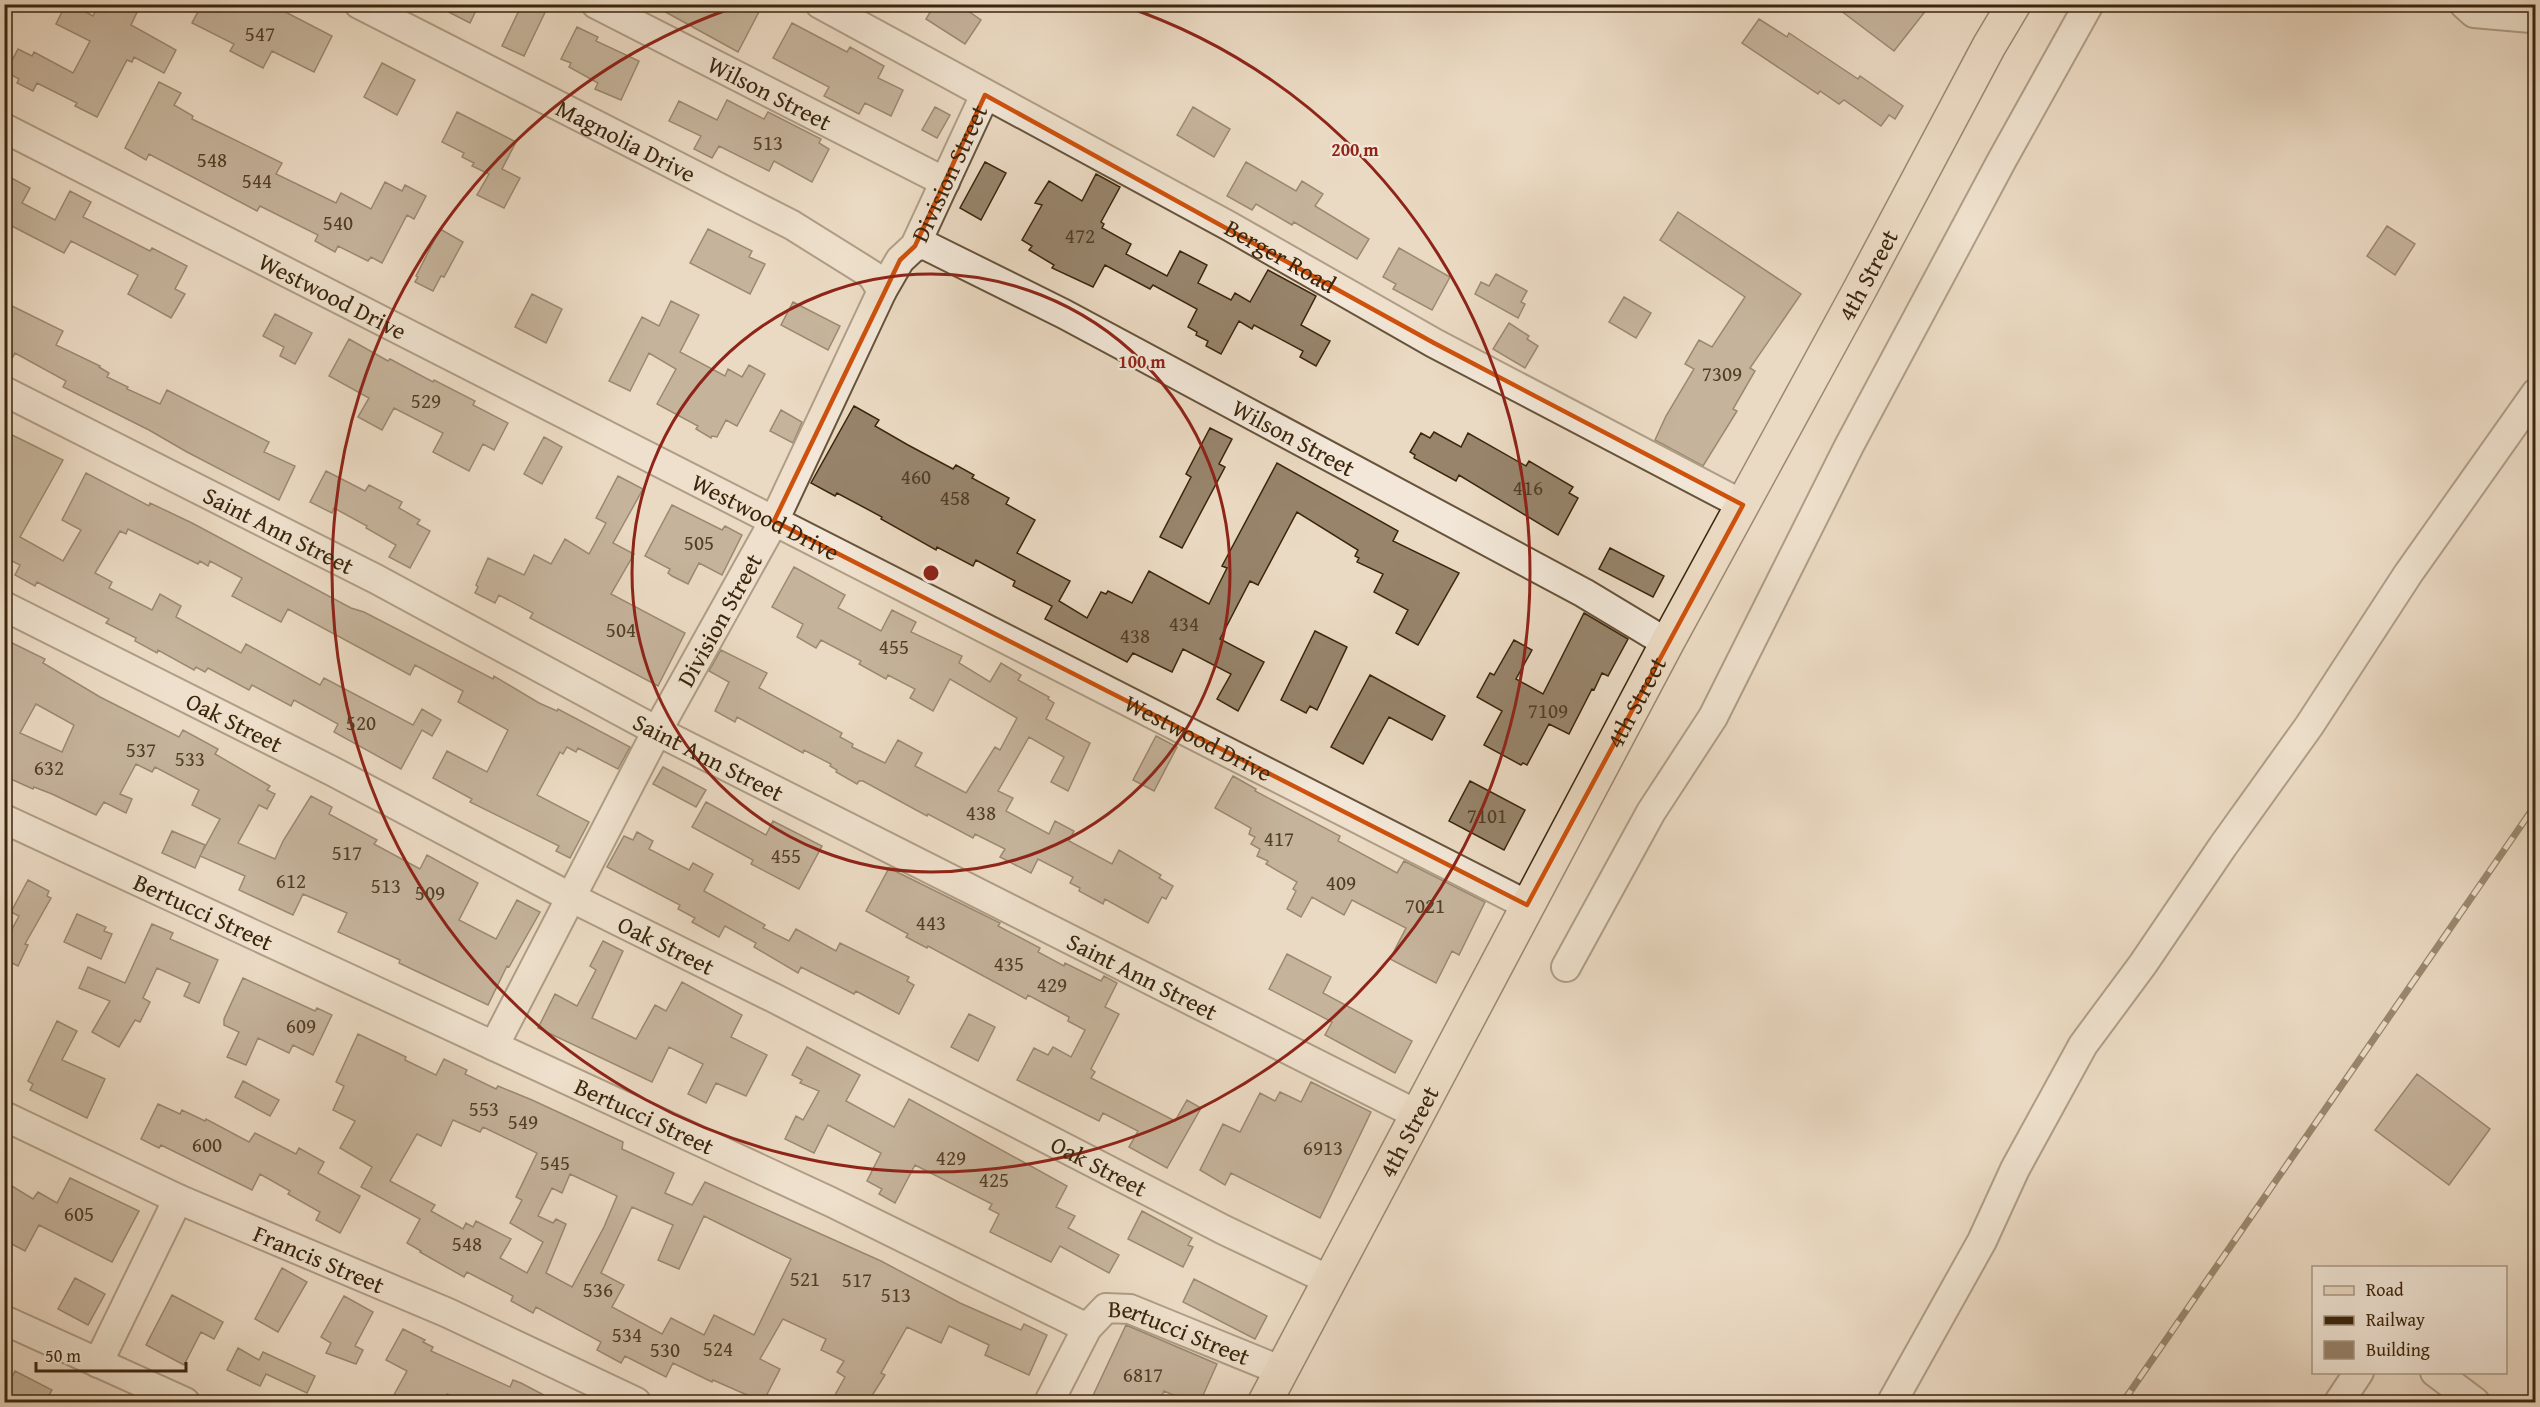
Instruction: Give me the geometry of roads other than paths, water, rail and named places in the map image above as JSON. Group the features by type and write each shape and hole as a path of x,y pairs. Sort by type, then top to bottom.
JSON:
{"main road":[{"name":"4th Street","path":"1265,1402 1667,643 1989,46 2014,4"}],"street":[{"name":"Magnolia Drive","path":"359,4 792,225 872,276 882,291"},
{"name":"Wilson Street","path":"596,4 945,182"},
{"name":"Berger Road","path":"820,4 1229,226 1434,343 1743,505"},
{"path":"1566,967 1651,812 1713,717 1849,446 2088,4"},
{"path":"2464,4 2474,13 2535,20"},
{"name":"Division Street","path":"494,1046 657,731 774,521 882,291 900,260 915,246 985,95"},
{"name":"Westwood Drive","path":"4,129 1527,905"},
{"name":"Wilson Street","path":"915,246 925,245 1065,314 1584,593 1667,643"},
{"name":"Saint Ann Street","path":"4,391 376,579 657,731 1416,1114"},
{"path":"1892,1402 1982,1242 2015,1169 2083,1045 2143,964 2230,836 2309,726 2408,574 2535,393"},
{"name":"Oak Street","path":"4,606 334,772 570,897 774,998 1224,1230 1329,1280"},
{"name":"Bertucci Street","path":"4,819 831,1202 1087,1328 1107,1308 1130,1309 1282,1371"},
{"name":"Francis Street","path":"4,1116 178,1199 448,1313 636,1402"},
{"path":"98,1363 178,1199"},
{"path":"4,1320 185,1402"},
{"path":"1049,1402 1087,1328"},
{"path":"2339,1402 2358,1374"},
{"path":"2438,1374 2475,1402"}],"railway":[{"path":"2123,1402 2536,804"}]}
